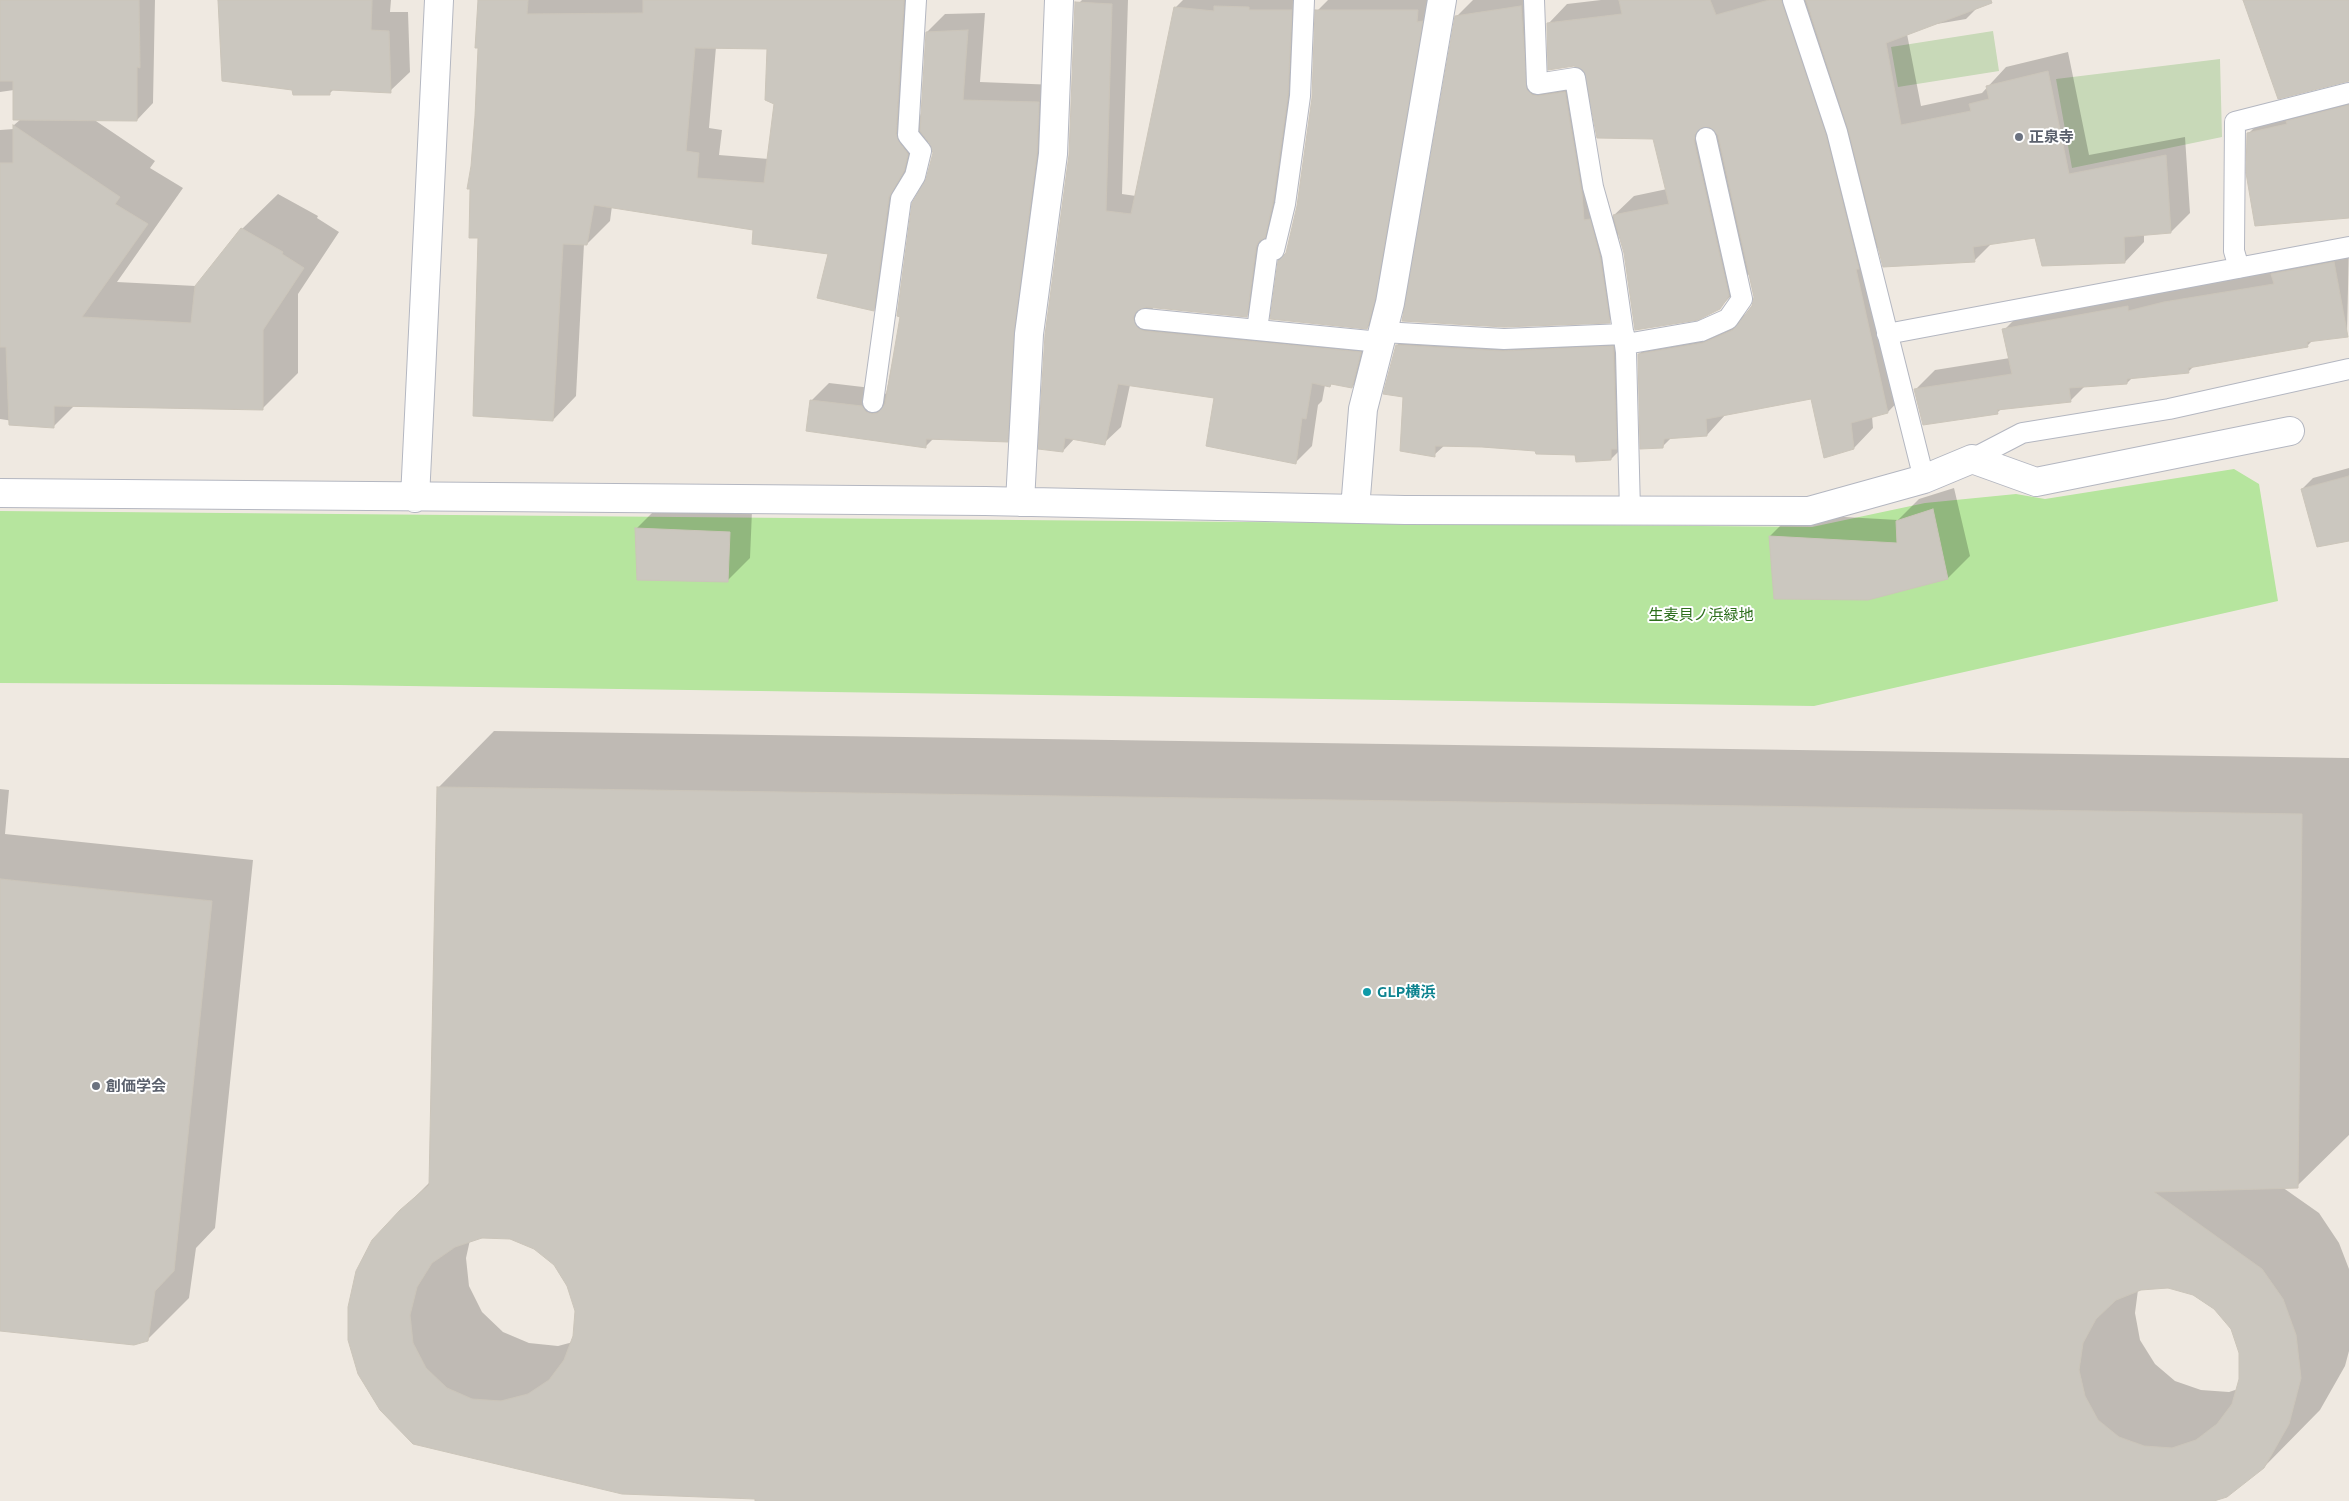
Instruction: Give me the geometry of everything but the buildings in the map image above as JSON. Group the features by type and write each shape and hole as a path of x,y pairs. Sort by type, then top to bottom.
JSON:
{"street":[{"path":"415,498 440,0"},
{"path":"1020,502 1029,334 1053,154 1059,0"},
{"path":"1355,509 1363,409 1390,303 1442,0"},
{"path":"0,494 1020,502 1355,509 1809,511 1924,479 1972,459 2036,482 2290,431"}],"lane":[{"path":"873,402 901,199 915,176 920,150 908,135 916,0"},
{"path":"1257,330 1268,250 1274,250 1285,204 1300,96 1304,0"},
{"path":"1534,0 1537,84 1575,78 1593,187 1612,255 1625,339 1630,510"},
{"path":"1793,0 1837,132 1924,479"},
{"path":"2239,268 2234,251 2235,122 2349,93"},
{"path":"1145,319 1257,330 1381,337 1625,339 1701,331 1728,319 1742,299 1706,138"},
{"path":"1887,334 2349,247"},
{"path":"1972,459 2022,433 2169,409 2349,369"}],"green space":[{"path":"1993,31 1999,71 1898,87 1891,47"},
{"path":"2220,59 2222,137 2072,168 2056,79"},
{"name":"生麦貝ノ浜緑地","path":"2234,469 2259,484 2278,601 1814,706 338,685 0,683 0,511 1812,527 1925,503 2016,494 2045,499"}],"place":[{"name":"正泉寺","path":"2019,137"},
{"name":"GLP横浜","path":"1367,992"},
{"name":"創価学会","path":"96,1086"}]}
